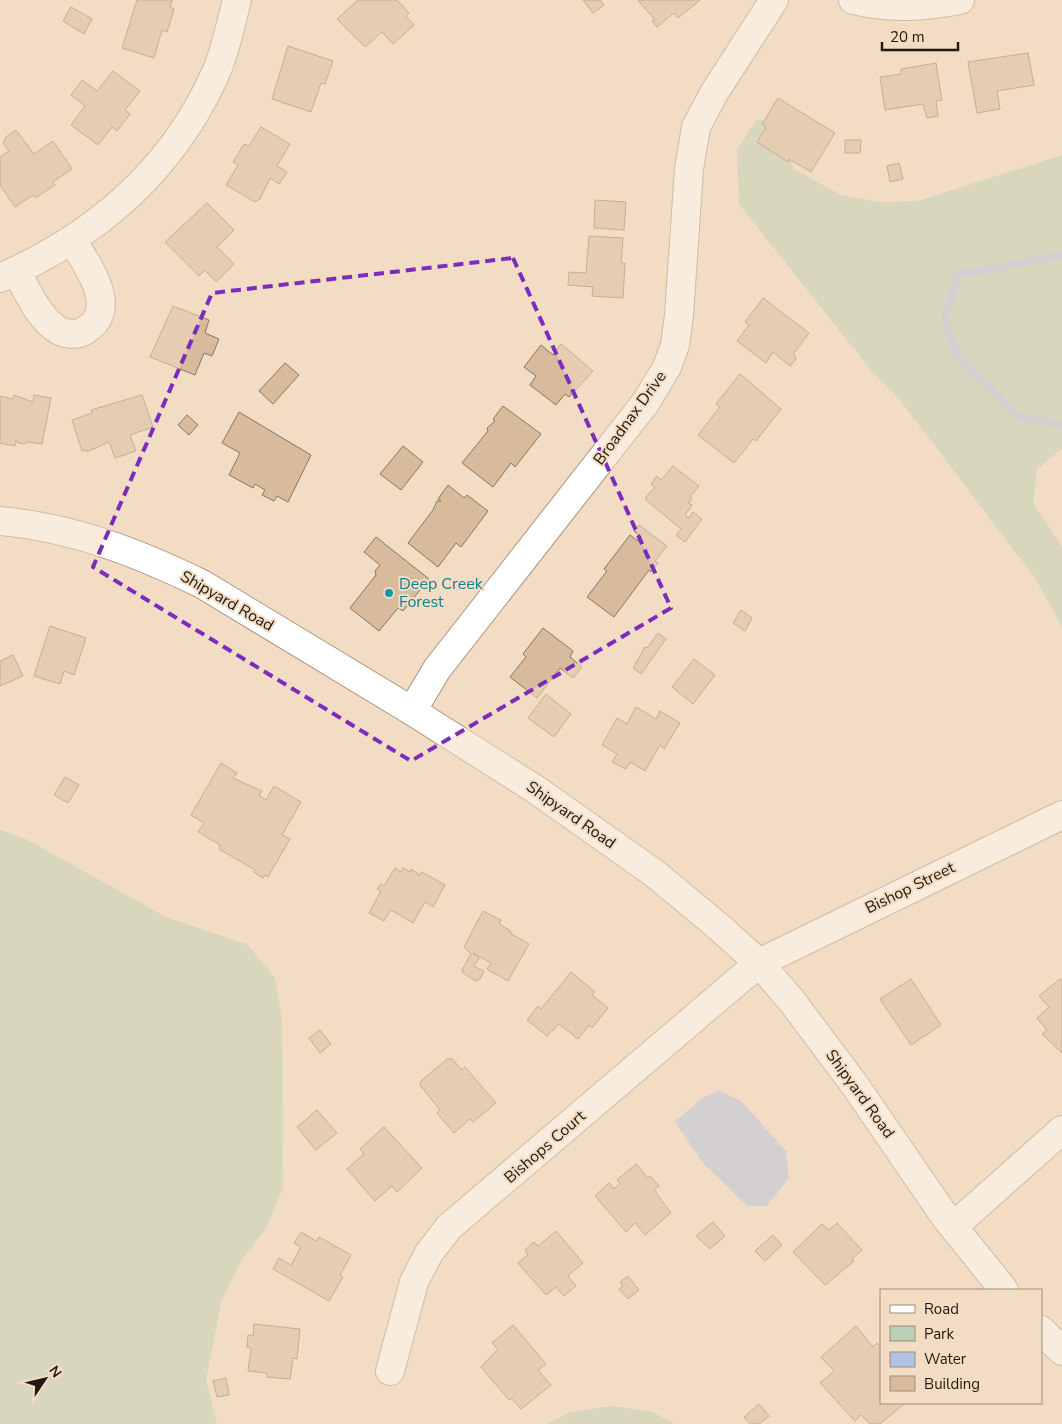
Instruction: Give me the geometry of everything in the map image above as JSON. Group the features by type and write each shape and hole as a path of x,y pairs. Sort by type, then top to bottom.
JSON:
{"street":[{"path":"72,240 99,287 101,305 94,322 84,332 70,335 56,329 8,274 72,240 115,209 164,160 201,100 217,68 237,0"},
{"name":"Broadnax Drive","path":"412,711 437,669 646,402 667,367 675,345 679,315 689,169 696,127 714,93 774,0"},
{"path":"853,0 874,6 925,7 960,0"},
{"name":"Shipyard Road","path":"0,520 60,530 106,543 155,561 202,584 412,711 535,789 654,873 759,963 791,1000 854,1084 954,1226 1003,1289"},
{"name":"Bishop Street","path":"759,963 1062,815"},
{"name":"Bishops Court","path":"390,1371 414,1282 429,1253 449,1227 759,963"},
{"path":"954,1226 1062,1130"},
{"path":"1042,1331 1062,1351"}],"highlighted area":[{"path":"513,258 671,608 411,761 93,567 212,293"}],"green space":[{"path":"757,120 774,121 794,169 841,195 879,202 918,201 1062,155 1062,449 1037,469 1033,503 1062,547 1062,627 1035,578 899,399 873,373 739,204 737,149"},
{"path":"0,830 26,839 166,917 248,945 275,978 282,1020 283,1188 266,1228 241,1261 222,1299 206,1380 217,1424 0,1424"},
{"path":"612,1406 652,1412 675,1424 547,1424 570,1412"}],"water":[{"path":"719,1090 742,1102 786,1151 789,1178 767,1206 747,1206 702,1162 675,1122 701,1099"}],"building":[{"path":"137,0 172,0 170,7 174,9 167,32 162,30 154,58 122,48"},
{"path":"358,0 397,0 409,13 406,16 414,25 393,44 382,32 365,47 337,19"},
{"path":"583,0 600,0 604,5 593,13"},
{"path":"638,0 700,0 678,18 674,13 657,27 652,21 655,20"},
{"path":"71,7 92,19 84,34 63,21"},
{"path":"288,46 333,61 325,84 321,83 311,112 272,99"},
{"path":"1028,53 1034,85 997,91 1000,109 977,113 968,62"},
{"path":"936,63 942,100 936,101 938,116 927,118 923,104 885,110 880,77 901,74 901,69"},
{"path":"113,71 140,91 125,110 130,114 117,131 112,127 98,145 71,125 85,106 71,95 82,80 97,91"},
{"path":"778,98 835,133 811,172 789,159 788,162 757,142 766,127 762,124"},
{"path":"261,127 290,144 277,166 287,172 279,184 270,178 260,199 255,202 226,185 238,165 233,162 244,144 249,146"},
{"path":"16,130 34,154 53,141 72,169 53,182 55,185 35,198 33,195 15,207 0,185 0,157 9,151 3,143 6,137"},
{"path":"845,140 861,140 860,153 845,153"},
{"path":"899,163 903,179 890,182 887,166"},
{"path":"595,200 626,202 624,230 594,228"},
{"path":"207,203 234,230 217,247 234,264 216,282 205,270 199,276 165,242"},
{"path":"589,236 623,238 621,263 625,263 623,298 592,296 593,287 568,285 569,272 586,273"},
{"path":"763,298 809,333 794,353 796,359 790,366 773,352 766,363 737,341 749,325 745,322"},
{"path":"173,306 209,320 205,333 219,339 212,356 204,353 195,375 150,357"},
{"path":"561,344 593,371 569,397 565,394 556,405 530,385 536,376 524,367 541,345 553,355"},
{"path":"285,363 299,375 273,404 259,391"},
{"path":"740,374 781,409 756,441 753,439 734,463 698,435 720,407 716,404"},
{"path":"14,395 33,402 34,395 51,398 42,444 28,442 24,444 18,443 16,440 15,446 0,443 0,396 13,399"},
{"path":"142,395 153,427 130,435 136,451 115,458 109,442 87,452 86,450 82,451 72,420 92,413 91,410"},
{"path":"503,406 541,434 515,467 511,463 493,487 462,463 488,431 487,428 495,421 493,419"},
{"path":"239,412 311,455 288,502 277,496 274,501 262,495 265,490 255,484 253,488 229,475 240,453 222,443"},
{"path":"187,415 198,425 189,435 178,425"},
{"path":"403,446 423,462 401,490 380,474"},
{"path":"673,466 699,486 690,497 692,499 688,503 692,505 685,515 689,518 693,512 702,519 685,542 676,535 681,529 646,500 646,497 655,487 651,484 657,476 661,480"},
{"path":"448,485 464,498 467,495 488,511 461,547 456,543 438,567 408,543 433,510 437,501 441,501 438,499"},
{"path":"639,525 667,546 655,561 658,563 651,572 649,570 614,617 587,597 607,571 604,569 630,535 638,541 642,537 634,531"},
{"name":"Deep Creek Forest","path":"376,537 429,579 403,611 398,608 379,631 350,608 376,575 375,571 380,565 364,552"},
{"path":"741,610 752,618 745,631 733,623"},
{"path":"50,626 86,638 74,675 64,671 60,684 34,676"},
{"path":"543,628 573,651 570,657 582,667 573,678 560,668 537,698 510,677 526,657 523,654"},
{"path":"658,633 666,639 641,674 633,668 645,647 647,648"},
{"path":"13,655 23,676 0,686 0,661"},
{"path":"694,659 715,675 693,704 672,687"},
{"path":"546,694 571,714 554,737 528,718"},
{"path":"636,707 656,719 660,711 680,723 664,749 660,745 645,771 630,762 626,769 612,762 617,754 602,745 617,718 627,724"},
{"path":"221,763 237,773 233,778 262,791 259,796 266,800 274,786 301,802 282,835 290,839 268,877 265,875 263,878 254,872 255,870 219,849 220,845 198,832 204,823 191,815"},
{"path":"65,777 79,785 68,803 54,795"},
{"path":"395,868 401,872 403,868 410,872 411,869 420,875 422,872 445,885 433,907 425,902 413,923 391,910 384,921 369,913 381,891 377,889 381,884 384,886"},
{"path":"483,911 501,920 499,924 529,944 508,981 487,969 491,963 473,953 479,958 474,966 484,971 480,979 476,981 463,973 462,970 471,954 464,947"},
{"path":"571,972 595,992 592,995 608,1008 592,1028 589,1025 578,1039 559,1024 547,1036 527,1020 538,1006 541,1009"},
{"path":"911,979 941,1025 911,1045 880,999"},
{"path":"1060,979 1062,981 1062,1053 1042,1034 1047,1030 1037,1018 1049,1007 1039,996"},
{"path":"320,1030 331,1044 320,1053 309,1038"},
{"path":"447,1059 452,1059 462,1070 465,1067 496,1103 473,1122 470,1119 454,1133 437,1113 440,1110 420,1085 421,1081"},
{"path":"317,1110 337,1133 316,1150 297,1127"},
{"path":"384,1127 422,1168 397,1192 392,1186 375,1201 347,1169 364,1154 360,1149"},
{"path":"636,1164 648,1178 650,1176 659,1186 654,1190 671,1213 645,1235 635,1223 626,1232 595,1196 609,1183 614,1189 620,1183 617,1180"},
{"path":"713,1222 725,1236 710,1249 696,1236"},
{"path":"837,1223 862,1250 852,1259 854,1261 825,1285 793,1252 822,1224 829,1230"},
{"path":"556,1231 583,1263 568,1276 576,1286 564,1296 556,1287 546,1295 518,1263 528,1255 525,1250 534,1242 538,1246"},
{"path":"301,1232 316,1241 319,1237 351,1255 340,1275 343,1277 329,1301 273,1269 279,1258 291,1265 301,1247 294,1243"},
{"path":"773,1235 782,1245 765,1261 755,1251"},
{"path":"628,1276 639,1290 628,1299 619,1289 623,1286 620,1282"},
{"path":"254,1324 300,1329 297,1359 293,1358 290,1379 267,1377 267,1373 248,1371 251,1348 247,1347 248,1335 253,1336"},
{"path":"513,1325 546,1364 538,1370 551,1385 521,1409 511,1398 509,1400 481,1367 498,1349 492,1343"},
{"path":"856,1326 873,1347 877,1343 880,1346 880,1404 904,1404 880,1424 870,1424 861,1415 855,1421 820,1383 834,1371 821,1357"},
{"path":"226,1378 229,1395 217,1397 213,1381"},
{"path":"759,1404 769,1416 759,1424 750,1424 744,1417"}],"waterway":[{"path":"1062,255 958,275 945,318 958,358 1018,416 1062,425"}],"place":[{"name":"Deep Creek Forest","path":"389,593"}]}
